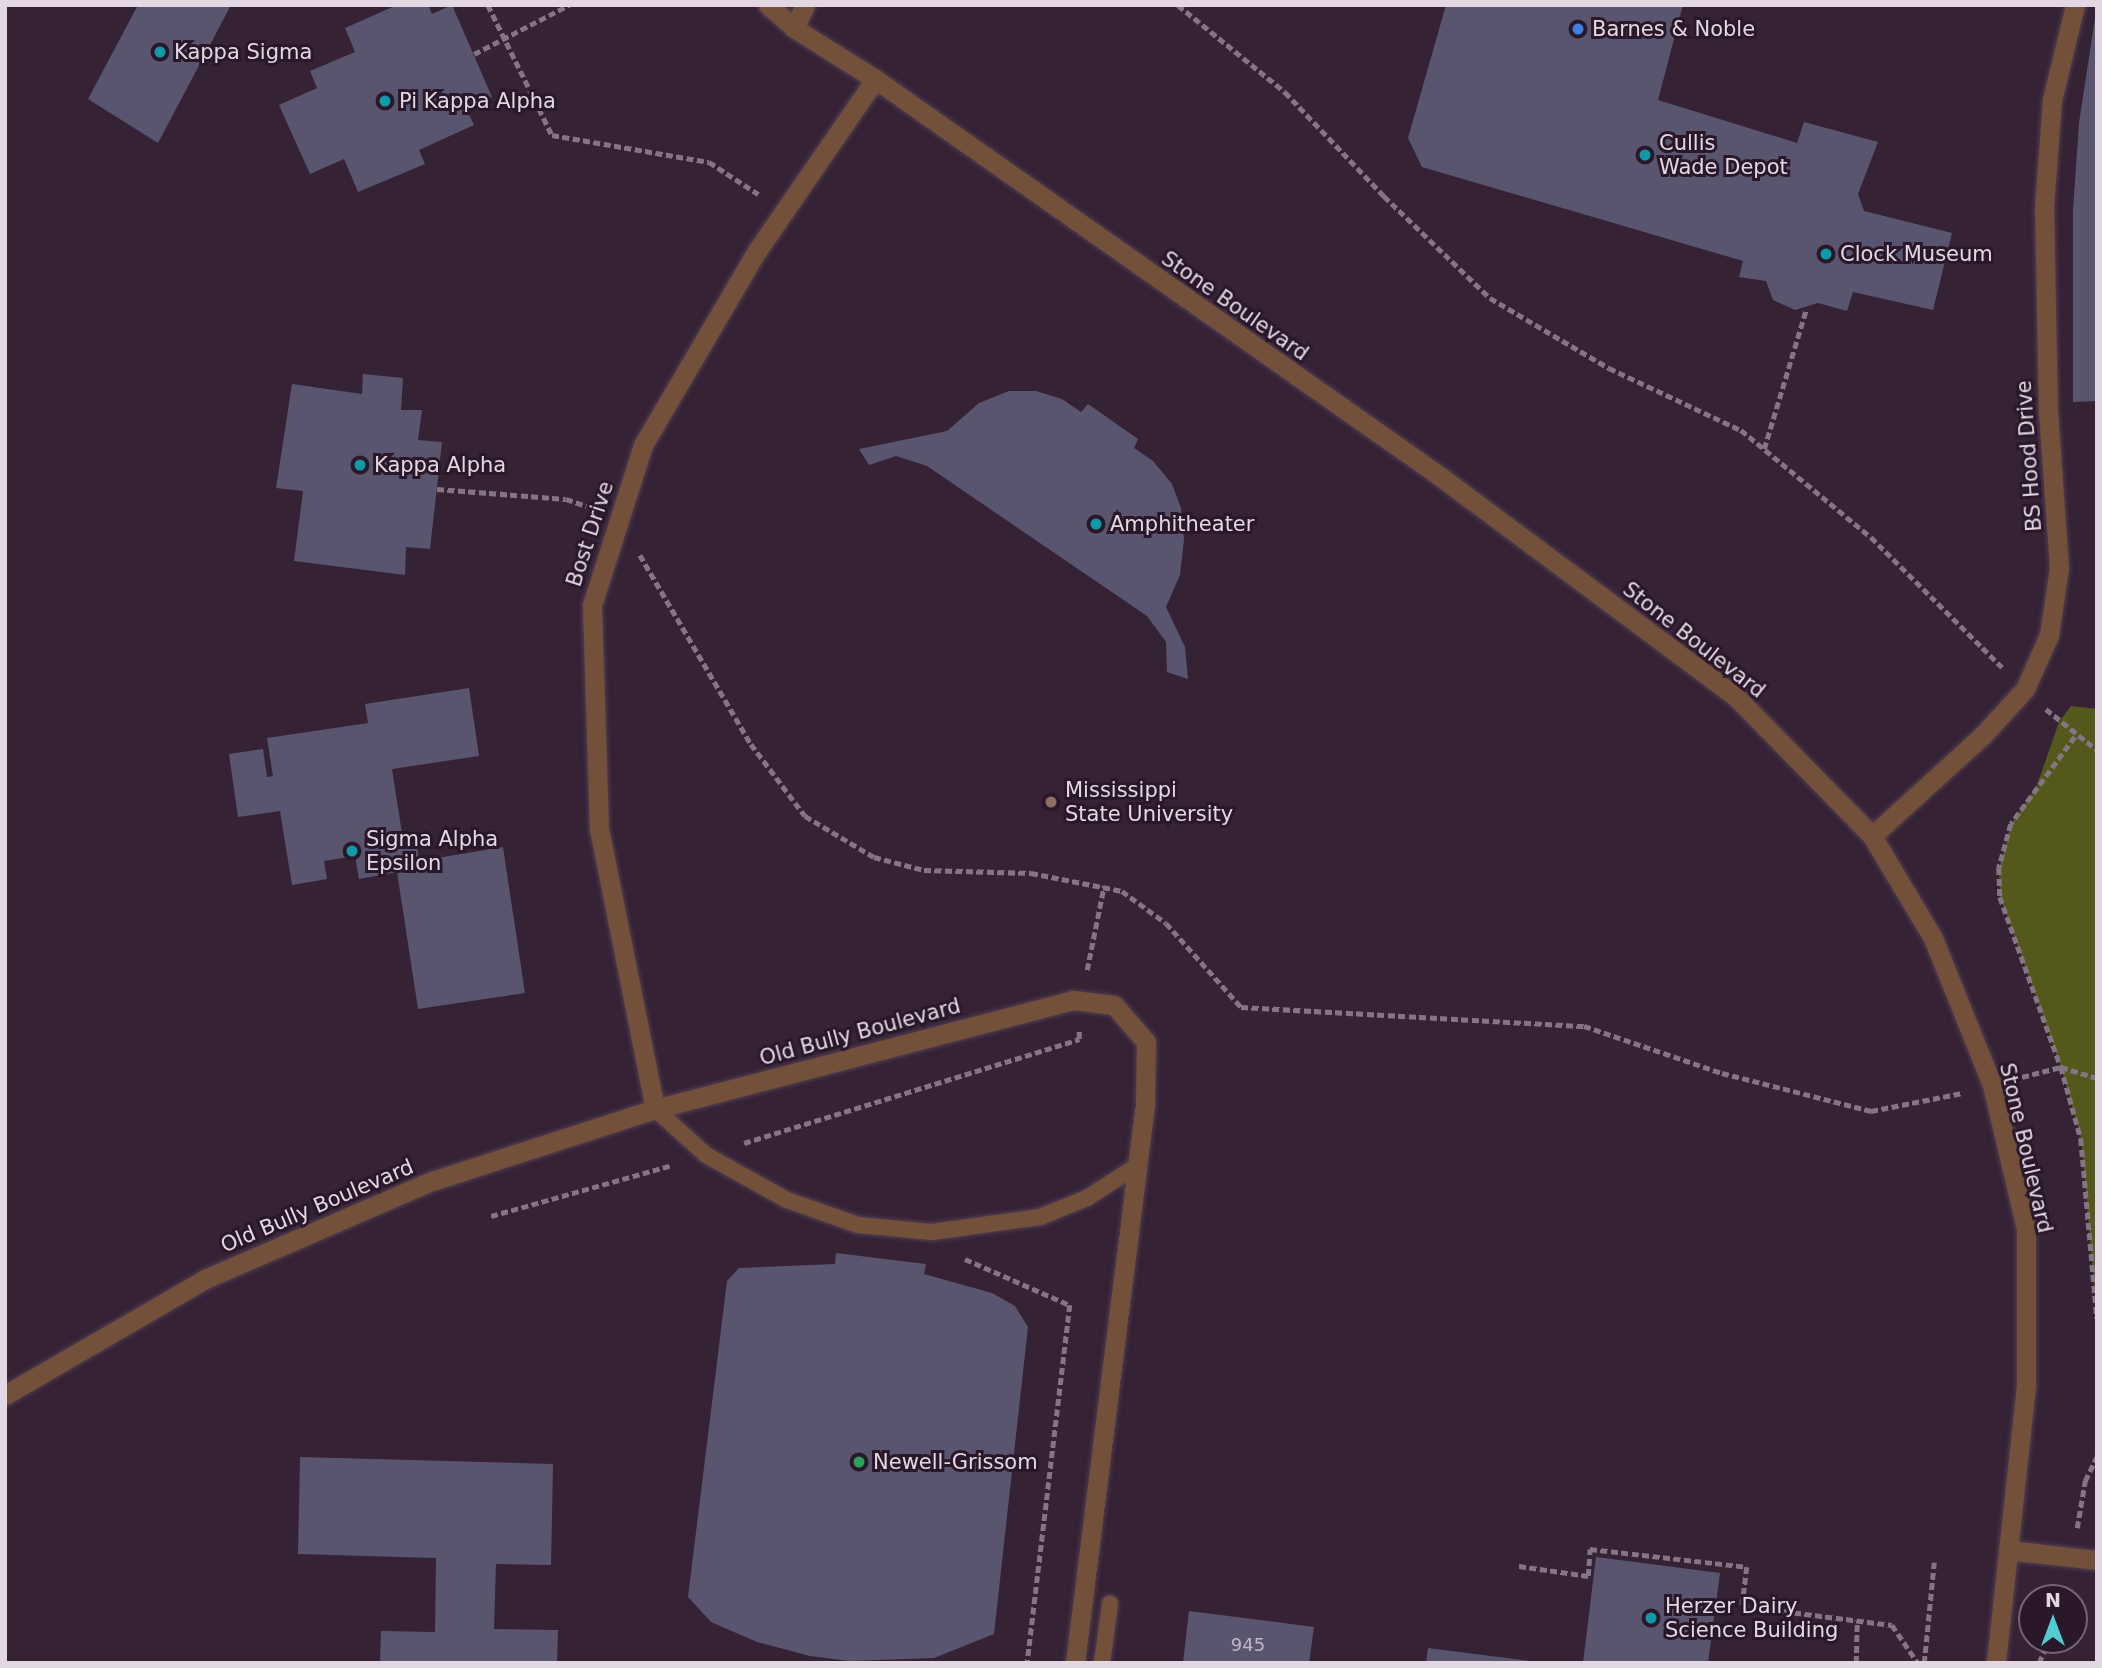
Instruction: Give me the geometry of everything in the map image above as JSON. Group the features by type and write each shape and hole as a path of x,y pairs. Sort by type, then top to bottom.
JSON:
{"street":[{"name":"Stone Boulevard","path":"768,5 794,28 875,79 1441,477 1737,698 1872,836 1933,938 1992,1085 2026,1229 2026,1386 1996,1663"},
{"path":"794,28 805,5"},
{"name":"BS Hood Drive","path":"1872,836 1983,735 2025,689 2049,635 2059,568 2048,412 2043,208 2052,100 2075,5"},
{"name":"Bost Drive","path":"655,1109 599,829 592,605 643,445 783,212 875,79"},
{"name":"Old Bully Boulevard","path":"5,1395 205,1279 432,1181 655,1109 1082,1001 1114,1004 1146,1042 1138,1165 1075,1663"},
{"path":"2008,1550 2097,1560"}],"lane":[{"path":"655,1109 706,1155 787,1200 858,1225 932,1232 1040,1217 1087,1198 1138,1165"},
{"path":"1101,1663 1110,1604"}],"path":[{"path":"488,5 502,40 552,135 709,162 783,212"},
{"path":"474,54 569,5"},
{"path":"1178,5 1285,92 1384,197 1490,298 1609,368 1741,430 1871,537 2075,737 2097,750"},
{"path":"1764,449 1806,310"},
{"path":"437,489 566,499 619,518 751,744 805,817 874,857 924,870 1031,873 1122,891 1166,923 1241,1007 1584,1026 1723,1073 1871,1111 2061,1068 2097,1077"},
{"path":"2075,737 2011,824 1999,867 2000,897 2061,1068 2081,1139 2097,1318"},
{"path":"491,1216 706,1155 1079,1039 1082,1001 1104,886"},
{"path":"957,1258 971,1260 1070,1305 1027,1663"},
{"path":"1518,1566 1588,1576 1590,1549 1747,1567 1742,1606 1892,1625 1918,1663"},
{"path":"1924,1663 1934,1562"},
{"path":"1856,1663 1857,1620"}],"green space":[{"path":"2071,706 2097,709 2097,1318 2081,1139 2061,1067 2000,897 1999,868 2011,824 2037,785 2059,722"}],"building":[{"name":"Kappa Sigma","path":"138,5 231,5 158,143 88,99"},
{"name":"Pi Kappa Alpha","path":"397,5 428,5 432,14 452,5 492,97 466,108 474,125 419,150 425,164 358,192 344,159 310,174 279,105 317,88 310,71 355,52 345,28"},
{"name":"Cullis Wade Depot","path":"1446,5 1683,5 1658,100 1797,143 1804,122 1878,142 1858,194 1864,211 1952,233 1933,310 1853,292 1847,311 1818,303 1795,310 1773,300 1766,281 1739,277 1743,261 1422,167 1408,138"},
{"path":"2095,18 2097,401 2073,402 2073,210 2079,123"},
{"name":"Kappa Alpha","path":"363,374 403,378 401,410 422,410 418,440 442,442 430,549 406,547 405,575 294,561 303,491 276,488 292,384 362,394"},
{"name":"Amphitheater","path":"1009,391 1036,391 1062,399 1081,412 1088,404 1138,439 1134,448 1153,461 1172,484 1181,508 1184,539 1180,575 1166,607 1185,647 1188,679 1167,672 1166,642 1147,616 927,466 896,456 869,465 859,449 947,431 979,403"},
{"name":"Sigma Alpha Epsilon","path":"469,688 479,756 392,769 402,833 415,831 419,861 503,847 525,993 418,1009 397,872 359,879 355,856 324,861 327,879 292,885 280,811 238,817 229,754 263,749 267,777 273,776 267,738 368,723 365,704"},
{"name":"Newell-Grissom","path":"836,1253 926,1264 924,1274 992,1293 1015,1306 1028,1327 994,1634 934,1658 849,1661 810,1656 757,1642 711,1622 688,1597 727,1281 739,1268 835,1264"},
{"path":"300,1457 553,1464 551,1565 496,1564 494,1629 558,1630 557,1663 380,1663 381,1631 435,1632 436,1558 298,1554"},
{"name":"Herzer Dairy Science Building","path":"1596,1557 1720,1573 1708,1663 1583,1663"},
{"path":"1189,1611 1314,1627 1309,1663 1183,1663"},
{"path":"1428,1648 1529,1661 1426,1663"}],"place":[{"name":"Barnes & Noble","path":"1578,29"},
{"name":"Kappa Sigma","path":"160,52"},
{"name":"Pi Kappa Alpha","path":"385,101"},
{"name":"Cullis Wade Depot","path":"1645,155"},
{"name":"Clock Museum","path":"1826,254"},
{"name":"Kappa Alpha","path":"360,465"},
{"name":"Amphitheater","path":"1096,524"},
{"name":"Mississippi State University","path":"1051,802"},
{"name":"Sigma Alpha Epsilon","path":"352,851"},
{"name":"Newell-Grissom","path":"859,1462"},
{"name":"Herzer Dairy Science Building","path":"1651,1618"}]}
